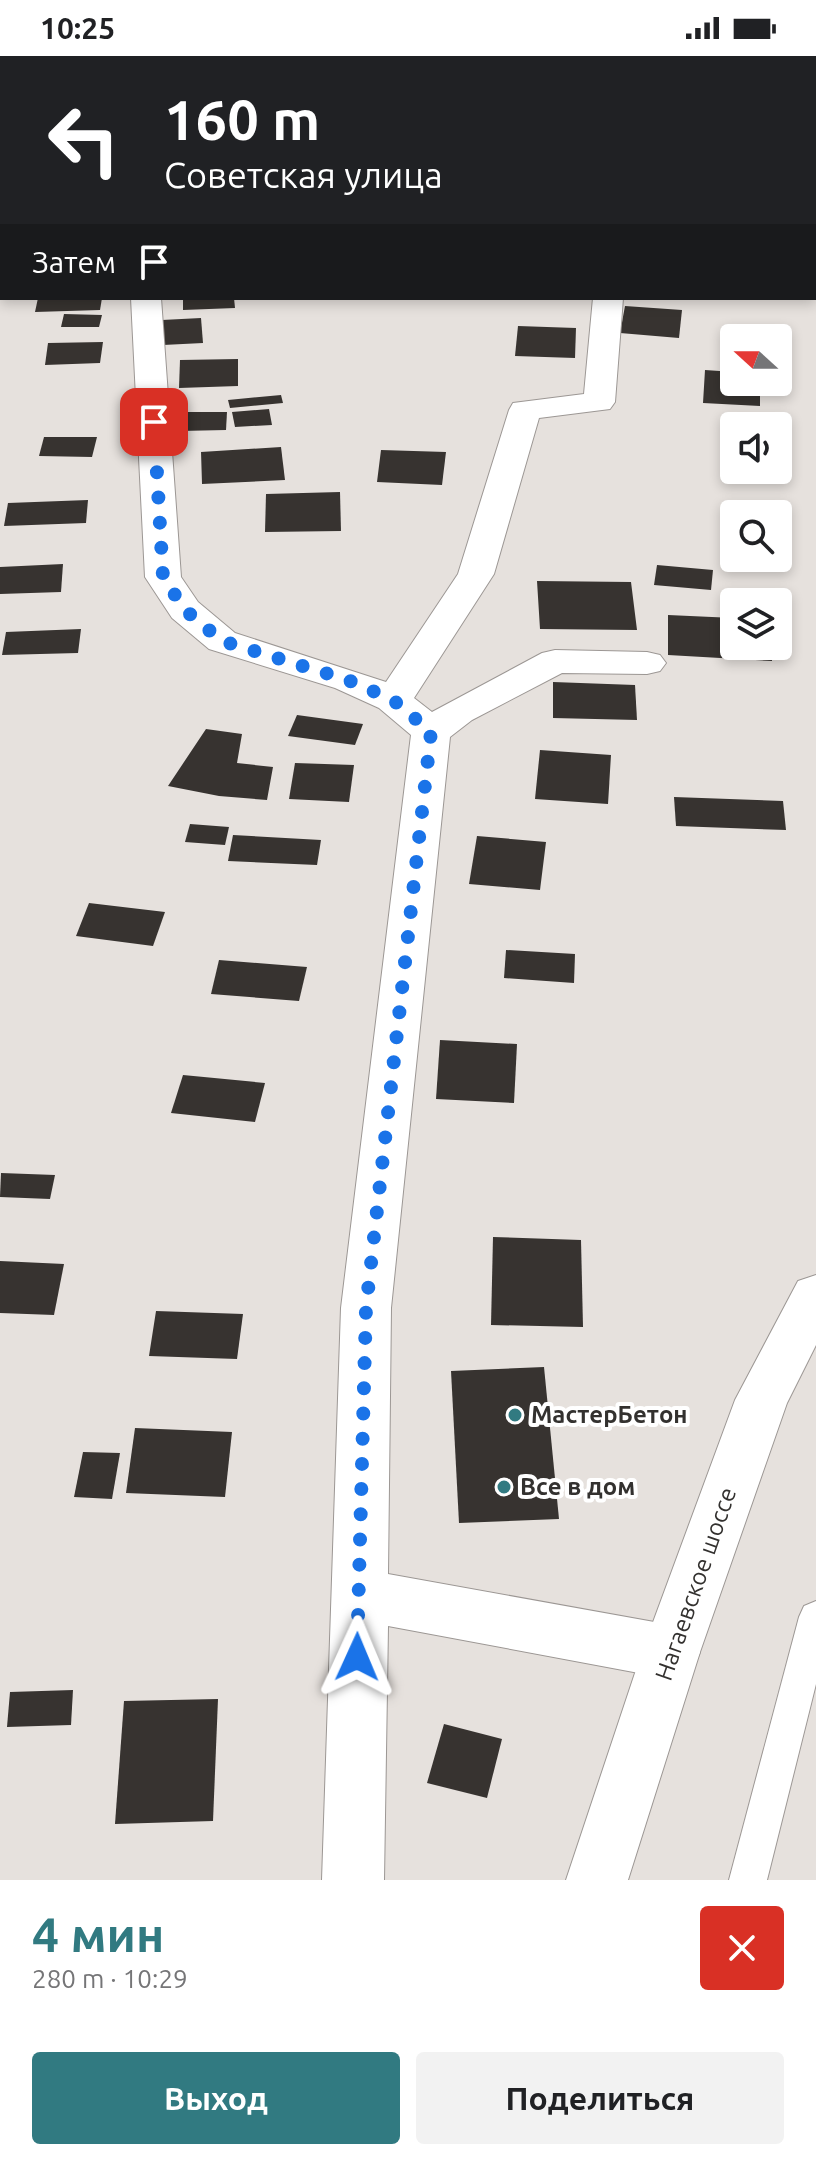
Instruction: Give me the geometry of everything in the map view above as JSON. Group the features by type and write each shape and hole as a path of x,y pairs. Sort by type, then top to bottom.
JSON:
{"street":[{"path":"146,300 163,577 185,610 222,641 348,680 393,700 431,732"},
{"path":"393,700 476,574 525,410 599,402 608,300"},
{"path":"353,1880 366,1308 431,732 458,711 555,661 647,663"},
{"name":"Нагаевское шоссе","path":"597,1880 671,1652 761,1400 816,1296"},
{"path":"359,1595 671,1652"}],"lane":[{"path":"748,1880 816,1617"}],"building":[{"path":"38,300 102,300 100,310 35,312"},
{"path":"183,300 234,300 235,308 183,310"},
{"path":"625,306 682,310 679,338 620,333"},
{"path":"64,314 102,315 99,327 61,327"},
{"path":"201,318 203,343 163,345 162,320"},
{"path":"518,326 576,328 575,358 515,356"},
{"path":"103,342 100,363 45,365 48,343"},
{"path":"238,359 238,386 179,388 180,360"},
{"path":"705,370 720,371 720,396 760,396 760,406 703,403"},
{"path":"281,395 283,403 230,408 228,400"},
{"path":"269,409 272,425 235,427 232,412"},
{"path":"182,412 227,412 226,430 180,431"},
{"path":"44,437 97,437 92,457 39,456"},
{"path":"281,447 285,480 202,484 201,452"},
{"path":"381,450 446,452 442,485 377,482"},
{"path":"340,492 341,531 265,532 266,494"},
{"path":"88,500 86,523 4,526 8,503"},
{"path":"63,564 61,592 0,594 0,567"},
{"path":"657,565 713,570 711,590 654,585"},
{"path":"537,581 631,582 637,630 540,629"},
{"path":"668,615 720,617 720,658 668,655"},
{"path":"81,629 78,653 2,655 6,632"},
{"path":"553,682 635,685 637,720 553,718"},
{"path":"297,715 363,724 355,745 288,736"},
{"path":"206,729 242,734 237,763 273,767 267,800 219,796 168,786"},
{"path":"540,750 611,755 608,804 535,799"},
{"path":"295,763 354,765 349,802 289,799"},
{"path":"674,797 783,801 786,830 676,826"},
{"path":"190,824 229,827 225,845 185,842"},
{"path":"233,835 321,840 317,865 228,861"},
{"path":"477,836 546,842 540,890 469,884"},
{"path":"89,903 165,912 153,946 76,936"},
{"path":"506,950 575,954 574,983 504,978"},
{"path":"219,960 307,967 299,1001 211,994"},
{"path":"440,1040 517,1044 514,1103 436,1099"},
{"path":"183,1075 265,1083 255,1122 171,1113"},
{"path":"1,1173 55,1175 50,1199 0,1197"},
{"path":"493,1237 581,1240 583,1327 491,1325"},
{"path":"0,1261 64,1264 54,1315 0,1313"},
{"path":"156,1311 243,1314 237,1359 149,1356"},
{"path":"544,1367 559,1519 459,1523 451,1371"},
{"path":"135,1428 232,1432 225,1497 126,1493"},
{"path":"83,1452 120,1453 112,1499 74,1497"},
{"path":"73,1690 71,1725 7,1727 10,1692"},
{"path":"218,1699 213,1821 115,1824 124,1701"},
{"path":"444,1724 502,1739 487,1798 427,1783"}],"place":[{"name":"МастерБетон","path":"515,1415"},
{"name":"Все в дом","path":"504,1487"}],"route":[{"path":"154,422 163,577 185,610 222,641 348,680 393,700 411,712 431,732 366,1308 357,1657"}]}
